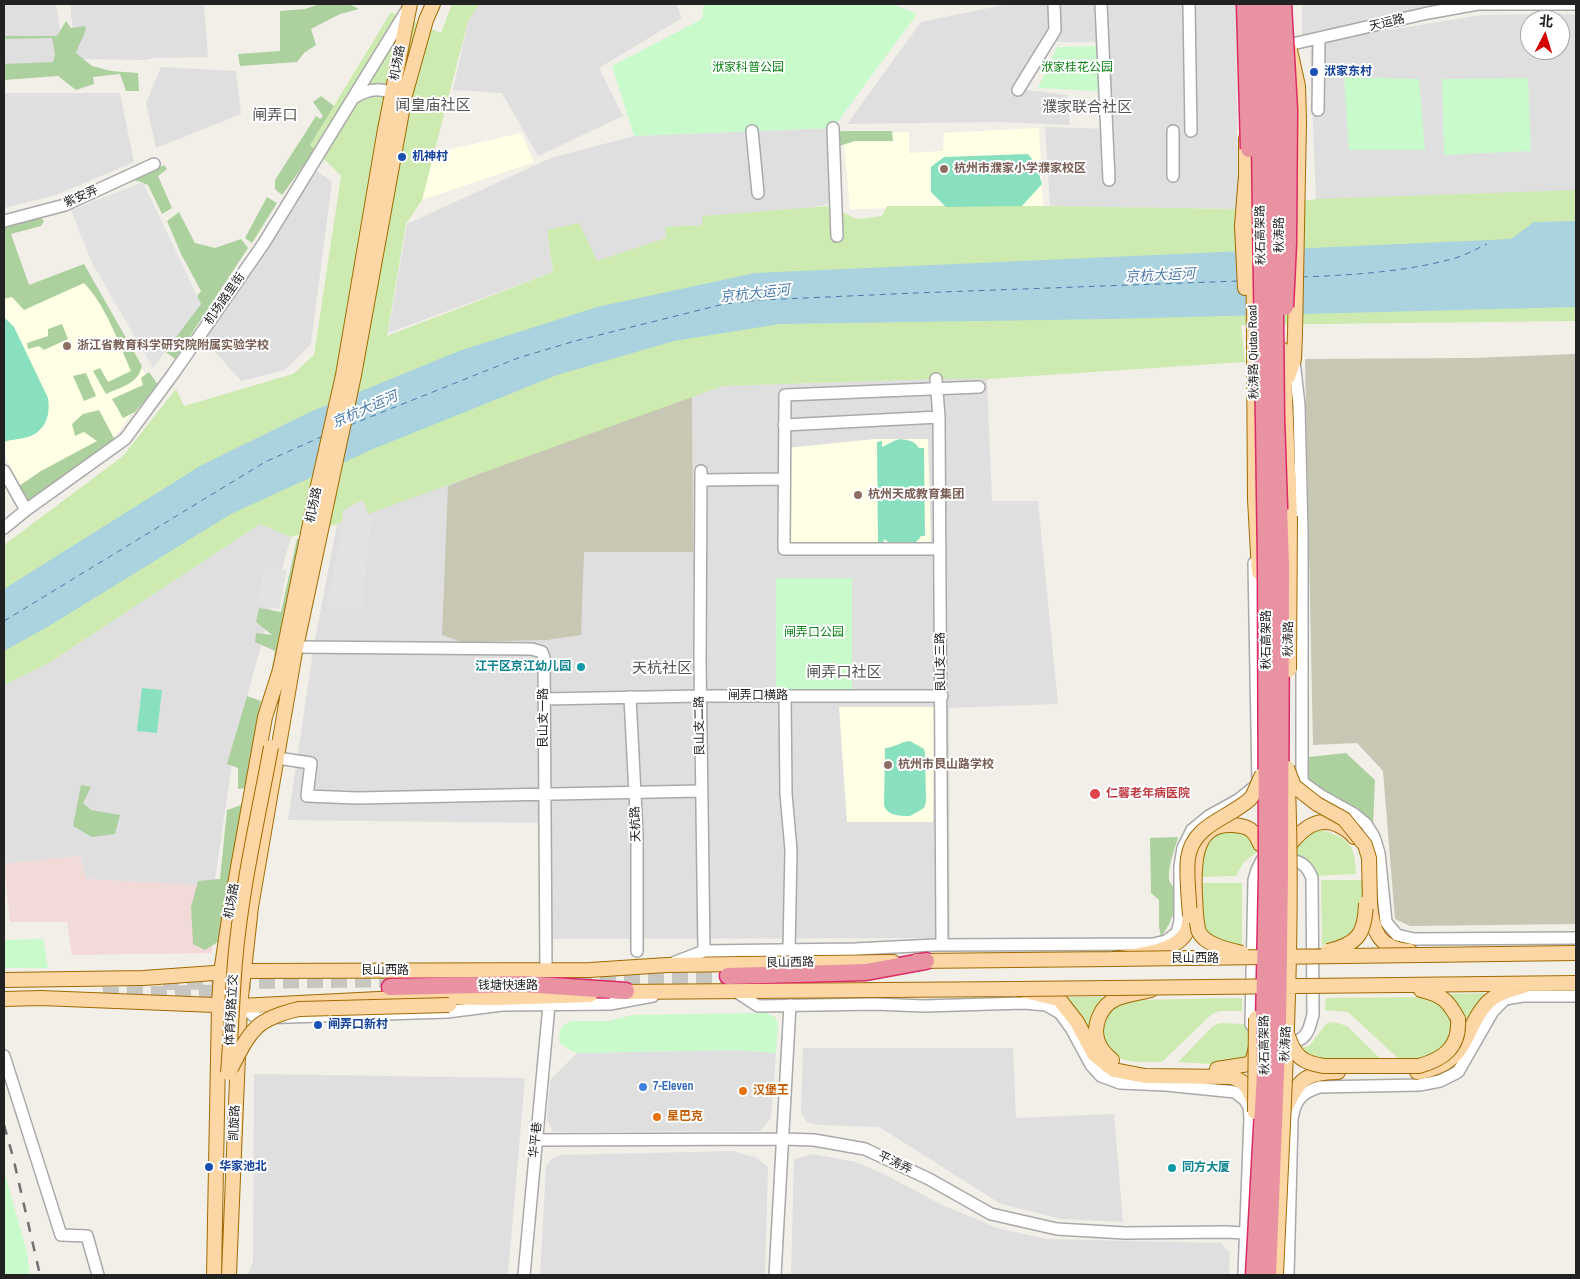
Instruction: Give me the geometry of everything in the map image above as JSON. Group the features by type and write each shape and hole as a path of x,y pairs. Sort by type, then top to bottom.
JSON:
{"highway":[{"path":"1245,4 1253,246"},
{"name":"秋石高架路","path":"1254,1275 1266,1072 1264,1024 1267,874 1266,562 1258,4"},
{"name":"秋石高架路","path":"1268,1275 1278,1031 1281,565 1276,417 1272,4"},
{"path":"1282,334 1288,243 1289,110 1283,4"},
{"path":"728,976 866,972 926,961"},
{"name":"钱塘快速路","path":"390,987 523,984 626,991"}],"main road":[{"name":"机场路","path":"219,1005 221,973 230,912 265,717 280,670 349,375 398,94 410,4"},
{"name":"机场路","path":"398,94 433,4"},
{"path":"1252,4 1254,126 1248,208 1242,239 1247,327 1254,344"},
{"name":"秋涛路","path":"1276,1275 1290,844 1287,768 1290,516 1284,387 1290,353 1282,334 1280,209 1282,114 1279,4"},
{"path":"1279,28 1292,53 1298,86 1297,210 1290,353"},
{"name":"秋涛路 Qiutao Road","path":"1248,208 1253,246 1255,499 1260,606 1259,779"},
{"name":"机场路","path":"296,650 321,500"},
{"name":"体育场路立交","path":"224,1275 228,1073 237,944 246,880 296,650"},
{"name":"体育场路立交","path":"274,752 280,670"},
{"name":"机场路","path":"243,971 274,752"},
{"path":"1287,768 1294,786 1317,804 1344,819 1365,844 1369,858 1372,921 1378,936 1385,944 1396,950 1465,954"},
{"path":"1249,1275 1256,1046 1260,844 1259,779"},
{"path":"1113,959 1161,950 1181,940 1188,931 1190,916 1188,858 1193,843 1201,831 1210,824 1252,798 1259,779"},
{"path":"1290,844 1303,830 1312,824 1333,822 1351,832 1364,857 1366,915 1359,936 1345,947 1302,957"},
{"path":"1260,844 1255,833 1246,828 1232,825 1217,827 1205,835 1198,846 1195,858 1196,915 1199,932 1218,947 1260,958"},
{"name":"艮山西路","path":"4,980 143,978 243,971 590,970 667,965 1576,953"},
{"name":"凯旋路","path":"229,1275 243,971"},
{"path":"4,999 41,998 240,1006 418,997 496,998 587,995 626,991 928,990 1576,983"},
{"path":"1282,1116 1294,1091 1301,1082 1313,1073 1422,1072 1449,1061 1465,1043 1480,1011 1487,1002 1498,994 1529,984"},
{"path":"1283,1039 1302,1060 1324,1066 1419,1066 1433,1062 1452,1047 1459,1029 1458,1019 1445,999 1437,994 1398,985"},
{"path":"1162,987 1115,999 1103,1008 1097,1023 1097,1040 1104,1053 1113,1061 1145,1069 1219,1069 1249,1064 1253,1059 1256,1046"},
{"path":"1016,989 1059,999 1077,1022 1094,1054 1114,1070 1144,1076 1232,1077 1243,1081 1249,1087 1253,1113"},
{"path":"228,1073 248,1034 278,1013 299,1009 449,1005 496,998"},
{"name":"凯旋路","path":"214,1275 219,1005"}],"street":[{"name":"机场路里街","path":"4,528 125,439 173,374 264,243 410,4"},
{"path":"1018,90 1055,30 1054,4"},
{"path":"1101,4 1109,180"},
{"path":"1190,4 1191,132"},
{"name":"天运路","path":"1288,45 1428,13 1478,4 1576,4"},
{"path":"1318,110 1319,39"},
{"path":"353,98 365,91 380,90 398,94"},
{"path":"833,128 837,236"},
{"path":"752,131 758,193"},
{"path":"1173,131 1173,176"},
{"name":"紫安弄","path":"4,221 66,205 154,164"},
{"path":"1283,858 1285,809 1302,782 1303,598 1299,405 1290,353"},
{"path":"940,549 784,550 785,395 937,384 979,387"},
{"name":"艮山支三路","path":"937,384 942,696 942,945"},
{"path":"784,425 939,417"},
{"path":"4,471 26,510"},
{"name":"艮山支二路","path":"704,951 700,696 701,475 784,479"},
{"path":"1290,516 1300,484"},
{"name":"艮山支一路","path":"296,650 532,649 542,652 544,658 546,970"},
{"name":"闸弄口横路","path":"544,699 700,696 942,696"},
{"path":"785,696 786,794 791,850 789,950"},
{"name":"天杭路","path":"630,697 635,792 637,951"},
{"path":"274,752 311,763 307,796 356,798 701,790"},
{"path":"1259,779 1281,808 1283,858"},
{"path":"667,965 704,951 895,948 942,945 1153,944 1166,941 1177,933 1180,922 1180,866 1183,848 1192,830 1209,816 1238,800 1259,779 1302,782 1366,824 1374,837 1379,853 1386,922 1396,936 1414,939 1576,938"},
{"path":"1283,858 1299,861 1308,869 1312,878 1313,1014 1306,1034 1296,1041 1283,1039 1261,1038 1251,1024 1254,880 1262,860 1283,858"},
{"path":"735,991 758,1006 1046,1004 1060,1013 1071,1028 1091,1065 1101,1076 1120,1083 1166,1085 1235,1092 1245,1100 1253,1113 1244,1233 1244,1275"},
{"path":"240,1006 257,1018 448,1012 502,1005 610,1004 672,992"},
{"path":"1253,1113 1282,1116 1308,1091 1319,1086 1419,1085 1440,1081 1458,1072 1493,1010 1505,1000 1523,996 1576,996"},
{"name":"华平巷","path":"524,1275 549,1005"},
{"path":"775,1275 790,1005"},
{"path":"4,1056 62,1235 87,1236 98,1275"},
{"path":"1282,1116 1288,1275"},
{"name":"平涛弄","path":"536,1140 814,1140 866,1149 929,1179 991,1214 1057,1230 1126,1233 1244,1233"}],"shaded area":[{"path":"4,4 56,4 66,65 4,67"},
{"path":"70,4 204,4 208,57 154,58 144,60 76,59"},
{"path":"479,4 676,4 682,18 599,68 623,116 538,156 502,93 453,90 468,21"},
{"path":"1008,4 1097,4 1100,42 1054,42 1027,90 1067,95 1070,125 998,122 847,124 921,22"},
{"path":"1101,4 1236,4 1238,209 1050,206 1045,127 1108,129"},
{"path":"1302,4 1463,4 1302,35"},
{"path":"1570,14 1576,14 1576,214 1317,232 1310,43 1481,15 1520,15 1520,60 1570,60"},
{"path":"161,67 236,71 241,114 156,148 146,103"},
{"path":"4,93 120,93 134,162 56,195 4,208"},
{"path":"833,128 836,203 702,225 665,227 666,238 597,261 547,231 553,272 388,333 407,224 551,158 634,136"},
{"name":"杭州市濮家小学濮家校区","path":"1039,128 1043,206 850,209 843,135 909,132 909,153 943,151 944,133"},
{"path":"521,133 534,162 422,200 434,153"},
{"path":"317,171 332,182 311,344 285,370 241,381 203,338"},
{"path":"143,182 201,304 153,368 92,263 71,210"},
{"name":"浙江省教育科学研究院附属实验学校","path":"87,270 151,385 117,434 27,496 4,454 4,297"},
{"path":"1576,354 1576,924 1410,926 1395,919 1383,771 1357,743 1313,745 1305,359 1471,358"},
{"path":"987,379 992,501 1038,501 1058,704 949,708 950,938 539,939 539,823 288,820 314,645 337,524 723,386"},
{"path":"692,392 693,552 584,552 581,635 547,640 462,642 442,635 448,486"},
{"name":"杭州天成教育集团","path":"875,439 928,439 931,547 788,547 786,448"},
{"path":"363,500 371,521 362,609 326,606 342,526 343,510"},
{"path":"260,524 291,537 236,736 214,886 86,879 80,856 4,864 4,685 49,663"},
{"path":"265,566 287,570 279,609 256,605"},
{"name":"杭州市艮山路学校","path":"839,707 934,707 933,822 847,822"},
{"path":"80,856 86,879 214,886 212,953 72,955 67,922 10,922 4,864"},
{"path":"803,1048 1013,1048 1016,1118 1114,1114 1123,1222 1061,1219 1001,1204 879,1127 818,1125 807,1122 801,1113"},
{"path":"737,1050 776,1053 771,1118 760,1131 553,1132 547,1119 550,1080 577,1053"},
{"path":"254,1074 525,1078 508,1275 248,1275 253,1261"},
{"path":"733,1151 757,1158 768,1167 765,1275 540,1275 546,1167 551,1159 560,1155"},
{"path":"813,1154 856,1162 884,1174 940,1204 997,1228 1046,1239 1221,1243 1230,1253 1229,1275 791,1275 794,1159"}],"green space":[{"path":"320,4 349,4 359,9 340,14 311,29 316,45 304,53 297,62 240,66 238,54 280,51 280,11 305,9"},
{"path":"452,4 479,4 468,21 422,200 406,224 387,336 553,272 547,230 579,223 597,261 666,238 665,227 702,225 703,216 829,206 857,219 882,216 887,206 1238,209 1317,199 1576,190 1576,321 1241,325 1245,362 987,379 723,386 354,519 291,537 260,524 49,663 4,685 4,545 123,456 176,389 184,406 293,374 314,355 341,176 310,145 391,12 441,33"},
{"name":"洑家科普公园","path":"704,4 892,4 917,14 833,128 634,136 612,66 702,19"},
{"path":"66,21 71,28 86,26 76,53 92,66 111,71 138,73 139,91 126,91 120,74 93,77 94,84 76,90 58,76 4,80 4,64 53,62 55,54 52,38 6,39 5,36 57,36"},
{"name":"洑家桂花公园","path":"1098,46 1100,91 1038,88 1057,47"},
{"path":"1344,77 1419,79 1425,150 1349,150"},
{"path":"1528,78 1531,151 1444,155 1442,79"},
{"path":"321,96 334,106 310,145 315,150 282,195 275,189 275,180 316,116 320,119 323,116 313,102"},
{"path":"841,131 892,131 893,141 855,141 839,146 838,134"},
{"path":"1028,154 1036,164 1042,184 1022,206 946,207 931,192 931,167 944,157"},
{"path":"164,165 167,169 158,176 172,208 162,214 148,185 132,179"},
{"path":"267,197 277,203 252,243 245,238"},
{"path":"179,212 195,243 215,248 241,239 248,248 175,359 159,347 201,291 181,254 167,221"},
{"path":"40,216 44,221 41,226 11,234 29,285 84,264 142,366 137,377 123,387 106,394 93,371 100,368 108,382 131,371 105,313 84,283 24,310 12,297 4,299 4,225"},
{"path":"4,317 14,327 48,398 49,405 45,424 37,433 4,442"},
{"path":"62,324 68,339 44,350 39,346 28,349 27,343 48,336 48,329"},
{"path":"149,372 158,385 135,412 123,418 112,399 143,385 141,378"},
{"path":"86,373 96,396 84,401 73,376"},
{"path":"99,410 115,440 26,502 16,488 41,471 97,441 84,432 75,436 72,424 83,414"},
{"path":"900,439 908,440 919,448 924,448 925,536 921,536 909,545 893,544 884,539 883,546 878,547 877,442 882,441 882,447"},
{"path":"297,539 304,539 276,671 271,673 275,651 255,642 256,633 272,635 256,622 259,608 281,612"},
{"name":"闸弄口公园","path":"776,578 852,578 852,689 776,689"},
{"path":"142,688 162,690 157,733 137,731"},
{"path":"247,696 261,701 255,744 245,788 238,789 238,768 227,764"},
{"path":"910,741 924,749 926,802 924,808 910,816 891,813 884,805 885,748"},
{"path":"1346,753 1375,780 1373,825 1360,811 1327,794 1308,781 1309,757"},
{"path":"81,785 91,787 83,803 91,810 120,815 115,834 92,837 73,826"},
{"path":"244,804 221,940 205,950 193,944 191,907 198,881 220,879 227,810"},
{"path":"1322,830 1345,840 1349,844 1354,856 1356,874 1315,876 1308,863 1293,852 1307,832"},
{"path":"1227,831 1246,835 1253,841 1258,851 1243,863 1236,876 1196,877 1202,847 1210,839"},
{"path":"1178,837 1169,874 1169,880 1175,895 1175,908 1171,920 1161,937 1159,900 1151,893 1150,838"},
{"path":"1321,880 1364,880 1363,908 1358,925 1347,939 1338,943 1322,945"},
{"path":"1200,883 1242,883 1242,947 1210,936 1203,926"},
{"path":"43,939 48,968 4,968 4,940"},
{"path":"1483,993 1486,997 1468,1022 1463,1021 1449,998 1451,994"},
{"path":"1069,997 1102,997 1105,1001 1090,1030 1086,1029 1069,1003"},
{"path":"1430,997 1441,1001 1452,1019 1451,1036 1442,1050 1420,1060 1401,1061 1348,1012 1325,1010 1326,998"},
{"path":"1242,998 1242,1011 1220,1011 1212,1014 1162,1062 1138,1062 1121,1059 1111,1052 1104,1040 1103,1026 1105,1019 1112,1008 1122,1002 1134,1000"},
{"path":"766,1013 775,1017 778,1023 776,1053 737,1050 577,1053 559,1042 560,1030 565,1024 572,1021 609,1021 633,1015"},
{"path":"1334,1022 1347,1026 1384,1062 1331,1063 1308,1057 1300,1048 1309,1046 1327,1023"},
{"path":"1220,1023 1244,1024 1251,1032 1248,1056 1240,1060 1223,1063 1178,1062 1213,1026"},
{"path":"4,1170 27,1253 30,1275 4,1275"}],"water":[{"name":"京杭大运河","path":"1576,221 1576,307 1110,319 780,324 674,341 557,375 373,449 231,514 49,626 4,651 4,589 200,466 310,412 459,351 597,307 755,273 1511,239 1534,222"}],"ferry route":[{"path":"1302,277 1359,274 1415,267 1456,258 1487,244"},
{"path":"350,425 518,358 575,341 724,304 761,300 915,293 1238,281"},
{"path":"4,621 265,462 323,436"}],"tunnel":[{"path":"528,978 728,976"},
{"path":"163,982 409,979"},
{"path":"103,995 231,992"}],"railway":[{"path":"4,1125 40,1275"}],"place":[{"name":"洑家东村","path":"1314,72"},
{"name":"机神村","path":"402,157"},
{"name":"杭州市濮家小学濮家校区","path":"944,169"},
{"name":"浙江省教育科学研究院附属实验学校","path":"67,346"},
{"name":"杭州天成教育集团","path":"858,495"},
{"name":"江干区京江幼儿园","path":"581,667"},
{"name":"杭州市艮山路学校","path":"888,765"},
{"name":"仁馨老年病医院","path":"1095,794"},
{"name":"闸弄口新村","path":"318,1025"},
{"name":"7-Eleven","path":"643,1087"},
{"name":"汉堡王","path":"743,1091"},
{"name":"星巴克","path":"657,1117"},
{"name":"华家池北","path":"209,1167"},
{"name":"同方大厦","path":"1172,1168"}],"district":[{"name":"闻皇庙社区","path":"433,106"},
{"name":"濮家联合社区","path":"1087,108"},
{"name":"闸弄口","path":"275,116"},
{"name":"天杭社区","path":"662,669"},
{"name":"闸弄口社区","path":"844,673"}]}
